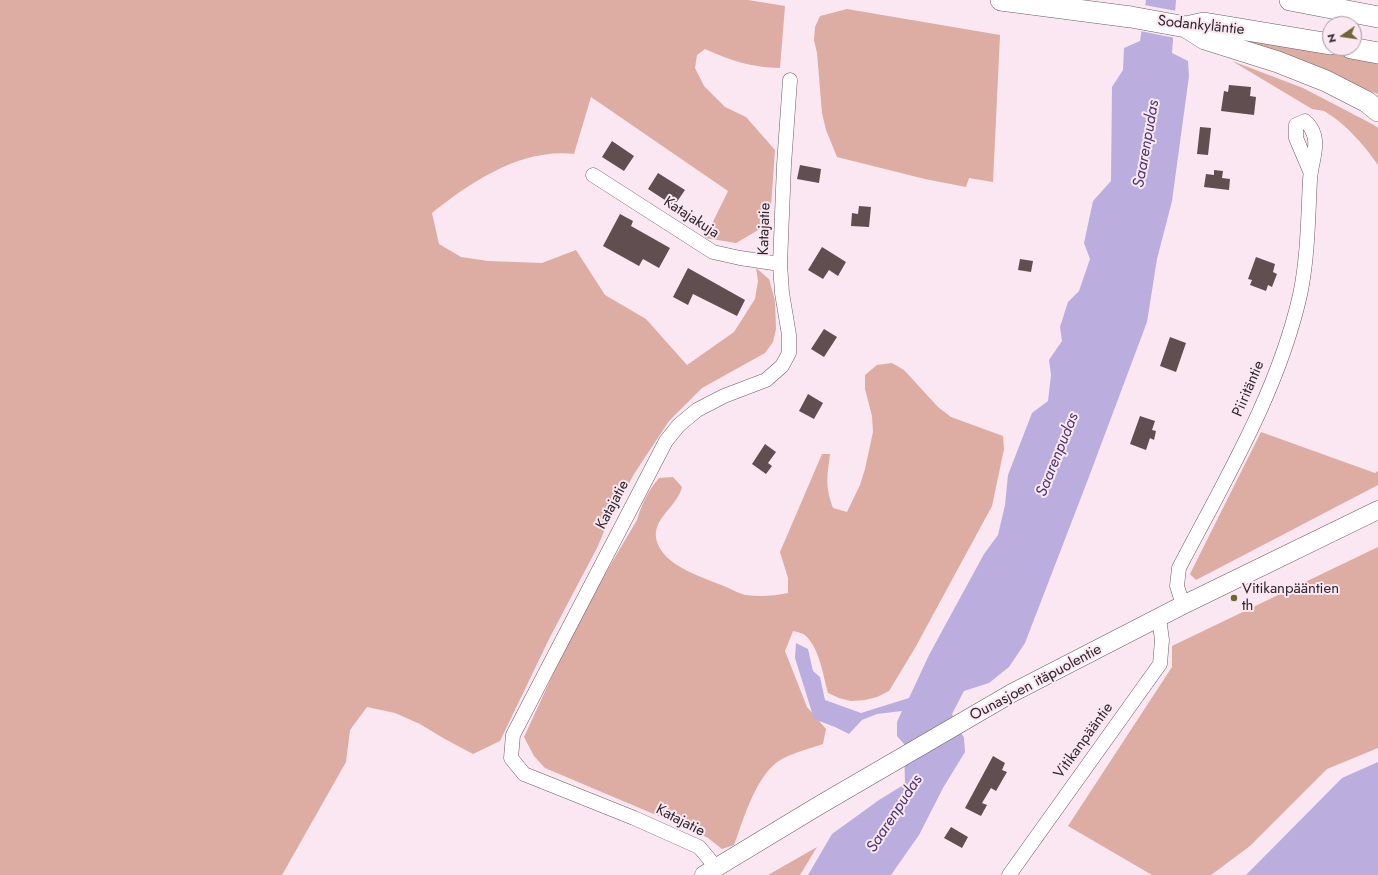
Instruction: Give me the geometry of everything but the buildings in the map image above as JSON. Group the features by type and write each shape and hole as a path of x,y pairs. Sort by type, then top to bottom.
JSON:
{"highway":[{"name":"Sodankyläntie","path":"1001,0 1132,17 1186,27 1204,23 1322,43"},
{"path":"1290,0 1378,17"},
{"path":"1186,27 1205,39 1254,54 1326,81 1374,106"},
{"path":"1362,50 1378,53"}],"main road":[{"name":"Ounasjoen itäpuolentie","path":"710,871 1012,693 1183,606 1378,510"}],"street":[{"name":"Katajatie","path":"710,871 699,847 634,818 524,774 511,758 513,735 666,441 679,425 698,410 724,396 766,380 782,366 789,353 789,335 782,293 780,264 784,165 790,80"},
{"name":"Piiritäntie","path":"1183,606 1177,586 1179,568 1246,440 1273,380 1288,338 1300,295 1305,262 1310,171"},
{"name":"Katajakuja","path":"593,175 713,252 780,264"},
{"name":"Vitikanpääntie","path":"1009,875 1160,664 1162,640 1159,618"}],"shaded area":[{"path":"0,0 748,0 785,6 780,68 741,63 705,49 697,55 695,68 704,86 725,107 746,117 775,150 771,206 760,229 736,243 705,238 728,191 591,97 574,154 535,156 516,162 480,179 432,213 439,244 461,257 488,261 542,263 576,250 605,295 646,319 687,365 734,332 755,299 758,281 756,268 769,279 775,301 776,329 773,342 765,353 702,388 669,421 634,474 550,637 500,741 473,754 420,724 395,713 367,707 350,730 346,762 282,875 0,875"},
{"path":"847,9 1000,35 993,182 969,178 966,187 925,179 837,157 826,130 822,113 817,53 814,40 815,27 820,16"},
{"path":"1226,31 1322,49 1322,56 1362,56 1378,59 1378,94 1263,52"},
{"path":"1232,61 1303,88 1374,125 1378,128 1378,165 1354,135 1332,116 1324,111 1312,109"},
{"path":"892,363 904,370 938,407 951,417 1003,436 1004,449 992,506 915,648 889,691 877,697 851,701 828,693 815,649 807,637 793,631 785,651 807,707 826,729 823,744 797,752 782,759 773,766 765,775 752,798 734,845 722,849 708,838 694,831 545,768 534,756 524,737 579,618 637,520 648,493 659,478 673,477 682,487 677,498 657,526 656,538 660,548 666,556 684,569 738,593 767,596 788,593 788,578 780,552 822,454 830,454 827,482 833,508 847,512 860,485 873,432 872,416 865,389 865,375 877,365"},
{"path":"1261,432 1375,473 1378,471 1378,485 1196,580 1190,574"},
{"path":"1378,547 1378,748 1327,769 1250,846 1211,875 1152,875 1068,826 1172,667 1172,646"},
{"path":"817,847 800,875 768,875"}],"water":[{"name":"Saarenpudas","path":"1146,0 1176,0 1172,53 1188,61 1189,76 1172,201 1157,259 1147,322 1025,643 1009,667 989,683 964,691 952,714 964,738 965,752 943,788 919,835 891,875 808,875 832,834 879,800 905,784 904,744 897,736 897,722 902,711 877,714 862,720 849,734 814,719 795,658 796,643 808,649 813,671 820,677 825,700 861,713 909,698 929,655 984,554 998,535 1005,505 1008,475 1032,413 1048,401 1051,375 1049,360 1062,341 1060,327 1068,302 1079,291 1090,259 1084,243 1093,201 1111,181 1112,87 1123,70 1124,48 1140,41"},
{"path":"1378,762 1378,875 1246,875 1342,778"}],"pier":[{"path":"1144,5 1177,11 1175,38 1140,31"}],"place":[{"name":"Vitikanpääntien th","path":"1234,598"}]}
